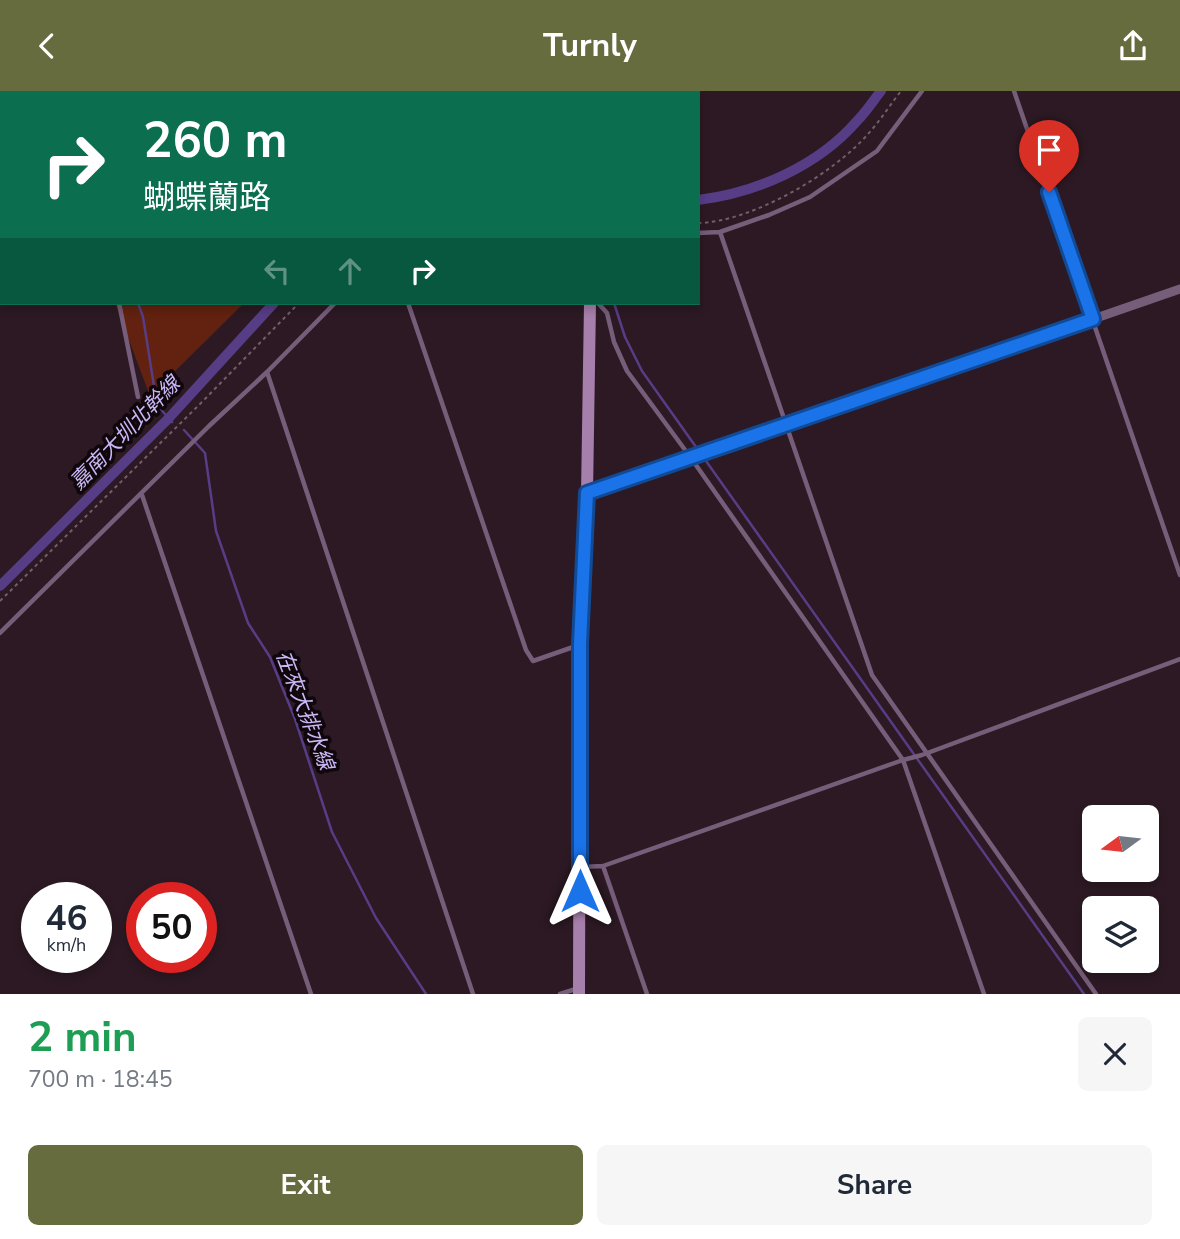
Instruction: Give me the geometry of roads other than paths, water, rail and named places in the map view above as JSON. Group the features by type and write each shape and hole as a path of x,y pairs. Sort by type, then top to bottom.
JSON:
{"main road":[{"path":"579,991 580,644 587,493 590,305"}],"street":[{"path":"587,493 1180,289"}],"lane":[{"path":"700,233 720,232 810,197 877,151 922,91"},
{"path":"1014,91 1180,575"},
{"path":"720,232 872,675 924,754 1096,994"},
{"path":"119,305 138,397"},
{"path":"0,633 333,305"},
{"path":"409,305 526,650 533,661 580,644"},
{"path":"600,305 607,313 614,342 627,371 906,760 984,994"},
{"path":"267,372 473,994"},
{"path":"142,495 311,994"},
{"path":"580,867 603,866 924,754 1180,659"},
{"path":"603,866 647,994"},
{"path":"560,994 579,991"}],"waterway":[{"name":"嘉南大圳北幹線","path":"700,200 764,184 805,164 841,137 881,91"},
{"name":"在來大排水線","path":"139,305 157,405 172,422"},
{"name":"嘉南大圳北幹線","path":"0,586 168,419 272,305"},
{"path":"615,305 625,337 642,371 696,447"},
{"name":"在來大排水線","path":"184,430 205,453 216,531 248,623 270,657 295,719 332,832 376,918 426,994"},
{"path":"706,461 1084,994"}]}
